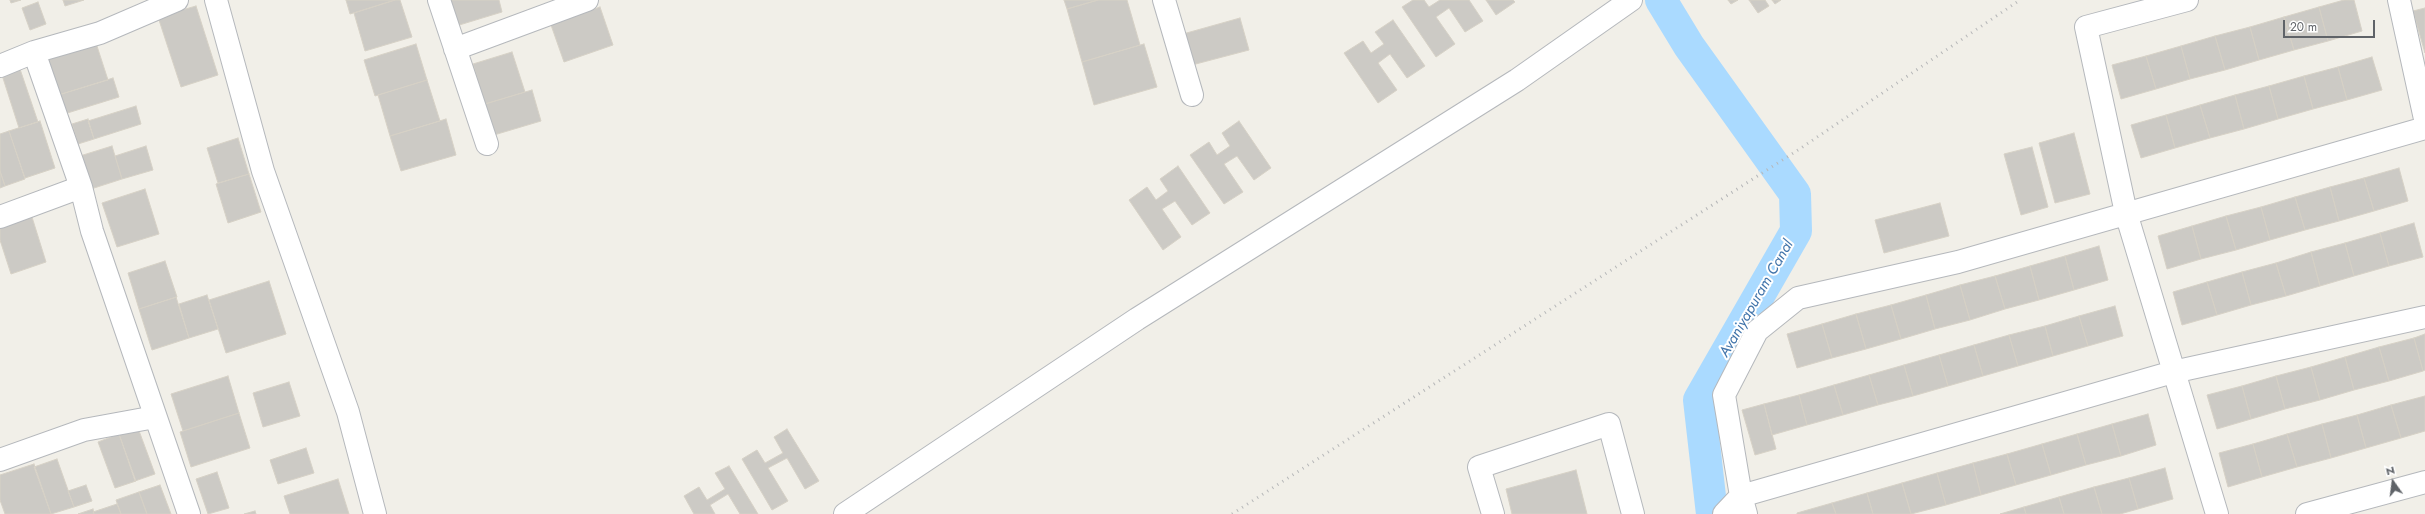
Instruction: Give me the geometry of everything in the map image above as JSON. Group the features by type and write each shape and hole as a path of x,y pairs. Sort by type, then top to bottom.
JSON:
{"street":[{"path":"0,66 34,52 100,33 177,0"},
{"path":"216,0 263,171 348,412 375,514"},
{"path":"439,0 487,144"},
{"path":"455,49 538,9 587,0"},
{"path":"1164,0 1192,95"},
{"path":"2086,27 2137,0"},
{"path":"2086,27 2187,0"},
{"path":"2399,0 2425,119"},
{"path":"845,514 1137,319 1517,80 1629,2"},
{"path":"2086,27 2126,213 2217,514"},
{"path":"34,52 81,186 92,231 189,514"},
{"path":"1744,505 1724,395 1757,331 1798,298 1958,262 2425,128"},
{"path":"0,217 81,186"},
{"path":"1724,514 1744,505 2173,372 2425,317"},
{"path":"0,460 84,430 155,417"},
{"path":"1493,514 1479,467 1609,424 1633,514"},
{"path":"2307,514 2425,482"}],"building":[{"path":"10,0 21,0 11,3"},
{"path":"63,0 84,0 65,6"},
{"path":"346,0 395,0 350,14"},
{"path":"395,0 400,0 412,37 365,51 354,13"},
{"path":"448,0 499,0 502,12 456,26"},
{"path":"1064,0 1098,0 1067,9"},
{"path":"1098,0 1127,0 1140,45 1082,62 1067,9"},
{"path":"1413,0 1424,0 1429,7 1440,0 1469,0 1483,21 1465,32 1449,8 1436,17 1455,44 1436,57 1402,7"},
{"path":"1486,0 1513,0 1515,2 1496,15"},
{"path":"1728,0 1738,0 1731,4"},
{"path":"1749,0 1765,0 1769,6 1758,13"},
{"path":"1772,0 1781,0 1775,4"},
{"path":"2344,0 2354,0 2362,31 2328,41 2319,7"},
{"path":"38,2 46,24 30,30 22,8"},
{"path":"196,6 218,75 181,87 158,17"},
{"path":"600,7 613,45 564,62 551,25"},
{"path":"2319,7 2328,41 2294,50 2284,17"},
{"path":"2425,8 2425,53 2413,11"},
{"path":"2284,17 2294,50 2259,60 2250,27"},
{"path":"1240,18 1249,50 1192,65 1183,34"},
{"path":"1393,20 1425,66 1407,78 1390,54 1378,63 1397,90 1378,103 1344,53 1363,41 1371,53 1384,44 1375,32"},
{"path":"2250,27 2259,60 2225,70 2215,36"},
{"path":"2215,36 2225,70 2190,79 2181,46"},
{"path":"96,43 108,80 55,96 43,60"},
{"path":"416,44 427,80 375,96 364,60"},
{"path":"1144,44 1157,87 1094,105 1082,62"},
{"path":"2181,46 2190,79 2156,89 2146,56"},
{"path":"512,52 525,92 485,104 473,64"},
{"path":"2146,56 2156,89 2121,99 2112,65"},
{"path":"2372,57 2382,90 2347,100 2338,67"},
{"path":"2338,67 2347,100 2313,109 2304,76"},
{"path":"20,69 38,122 19,128 2,75"},
{"path":"2304,76 2313,109 2278,119 2269,86"},
{"path":"113,78 119,97 61,115 55,96"},
{"path":"427,80 440,121 390,136 378,95"},
{"path":"2269,86 2278,119 2244,129 2235,95"},
{"path":"532,90 541,121 494,135 485,104"},
{"path":"2235,95 2244,129 2210,138 2200,105"},
{"path":"2200,105 2210,138 2175,148 2166,115"},
{"path":"136,106 141,124 94,139 88,121"},
{"path":"2166,115 2175,148 2141,158 2131,125"},
{"path":"88,119 94,139 78,144 72,124"},
{"path":"446,119 456,155 401,171 390,136"},
{"path":"40,121 55,168 25,178 9,131"},
{"path":"1239,121 1271,168 1254,180 1237,156 1224,164 1243,192 1224,204 1190,155 1209,142 1217,155 1230,146 1222,133"},
{"path":"9,131 25,179 5,186 0,171 0,134"},
{"path":"2074,133 2090,194 2055,203 2039,143"},
{"path":"238,138 249,174 218,183 207,148"},
{"path":"112,146 122,179 91,189 80,156"},
{"path":"146,146 153,170 122,179 115,156"},
{"path":"2032,147 2048,207 2021,215 2004,154"},
{"path":"1178,166 1210,213 1192,225 1175,201 1162,209 1181,237 1163,250 1129,200 1147,187 1156,200 1168,191 1160,179"},
{"path":"2399,168 2408,201 2374,211 2364,178"},
{"path":"0,171 5,186 0,188"},
{"path":"249,174 261,212 228,223 216,184"},
{"path":"2364,178 2374,211 2339,221 2330,187"},
{"path":"2330,187 2339,221 2305,230 2295,197"},
{"path":"145,189 159,234 117,247 102,203"},
{"path":"2295,197 2305,230 2270,240 2261,207"},
{"path":"1940,203 1949,236 1884,253 1875,220"},
{"path":"2261,207 2270,240 2236,250 2226,216"},
{"path":"2226,216 2236,250 2201,259 2192,226"},
{"path":"32,217 46,262 11,274 0,240 0,227"},
{"path":"2414,223 2423,257 2389,266 2380,233"},
{"path":"2192,226 2201,259 2167,269 2158,236"},
{"path":"2380,233 2389,266 2354,276 2345,243"},
{"path":"2345,243 2354,276 2320,286 2311,252"},
{"path":"2099,246 2108,280 2074,290 2065,256"},
{"path":"2311,252 2320,286 2286,296 2276,263"},
{"path":"2065,256 2074,290 2039,300 2030,266"},
{"path":"165,261 177,297 139,309 128,273"},
{"path":"2276,263 2286,296 2251,305 2242,272"},
{"path":"2030,266 2039,300 2005,309 1995,276"},
{"path":"2242,272 2251,305 2217,315 2207,282"},
{"path":"1995,276 2005,309 1970,320 1960,285"},
{"path":"269,281 286,334 226,353 209,300"},
{"path":"2207,282 2217,315 2182,325 2173,292"},
{"path":"1960,285 1970,320 1935,329 1926,295"},
{"path":"207,295 218,329 189,338 179,304"},
{"path":"1926,295 1935,329 1901,339 1891,305"},
{"path":"176,297 189,338 152,350 139,309"},
{"path":"1891,305 1901,339 1866,349 1856,314"},
{"path":"2115,306 2123,336 2088,346 2079,316"},
{"path":"1856,314 1866,349 1832,358 1822,324"},
{"path":"2079,316 2088,346 2053,356 2045,326"},
{"path":"1822,324 1832,358 1797,368 1787,334"},
{"path":"2045,326 2053,356 2018,366 2009,335"},
{"path":"2425,334 2425,370 2423,371 2414,338"},
{"path":"2009,335 2018,366 1983,376 1974,345"},
{"path":"2414,338 2423,371 2389,381 2379,347"},
{"path":"1974,345 1983,376 1948,386 1939,355"},
{"path":"2379,347 2389,381 2354,390 2345,357"},
{"path":"1939,355 1948,386 1913,396 1904,365"},
{"path":"2345,357 2354,390 2320,400 2311,367"},
{"path":"1904,365 1913,396 1878,405 1869,375"},
{"path":"2311,367 2320,400 2285,409 2276,376"},
{"path":"1869,375 1878,405 1843,415 1834,385"},
{"path":"228,376 239,413 183,431 171,394"},
{"path":"2276,376 2285,409 2251,419 2242,386"},
{"path":"289,382 300,416 263,427 253,393"},
{"path":"1834,385 1843,415 1807,425 1799,395"},
{"path":"2242,386 2251,419 2217,429 2207,395"},
{"path":"1799,395 1807,425 1772,435 1764,404"},
{"path":"2425,396 2425,431 2401,438 2391,405"},
{"path":"1764,404 1776,449 1755,455 1742,410"},
{"path":"2391,405 2401,438 2366,448 2357,415"},
{"path":"239,413 250,448 191,467 180,432"},
{"path":"2148,414 2156,445 2121,456 2112,424"},
{"path":"2357,415 2366,448 2331,458 2322,424"},
{"path":"2112,424 2121,456 2086,465 2077,434"},
{"path":"2322,424 2331,458 2297,467 2287,434"},
{"path":"138,428 155,474 135,481 119,434"},
{"path":"787,429 819,481 805,489 787,458 768,468 788,501 772,510 742,459 757,450 765,463 783,453 774,437"},
{"path":"119,434 136,481 115,488 98,442"},
{"path":"2077,434 2086,465 2051,475 2042,444"},
{"path":"2287,434 2297,467 2262,477 2253,444"},
{"path":"2042,444 2051,475 2016,485 2007,454"},
{"path":"2253,444 2262,477 2228,487 2219,453"},
{"path":"306,448 314,473 278,484 270,460"},
{"path":"2007,454 2016,485 1981,495 1973,463"},
{"path":"57,459 74,507 51,514 34,467"},
{"path":"1973,463 1981,495 1946,505 1937,473"},
{"path":"34,464 51,514 5,514 0,500 0,475"},
{"path":"729,466 758,514 740,514 728,494 710,505 715,514 694,514 684,496 699,487 707,500 725,489 715,473"},
{"path":"2165,468 2173,499 2138,509 2129,478"},
{"path":"1576,470 1587,514 1512,514 1506,489"},
{"path":"217,472 229,508 208,514 196,479"},
{"path":"1937,473 1946,505 1911,514 1902,483"},
{"path":"2129,478 2138,509 2120,514 2102,514 2094,487"},
{"path":"338,479 349,514 290,514 284,496"},
{"path":"1902,483 1911,514 1873,514 1867,493"},
{"path":"86,485 92,501 74,507 68,491"},
{"path":"160,485 171,514 147,514 139,492"},
{"path":"2094,487 2102,514 2064,514 2059,497"},
{"path":"139,492 147,514 121,514 116,500"},
{"path":"1867,493 1873,514 1836,514 1832,503"},
{"path":"2059,497 2064,514 2026,514 2024,507"},
{"path":"1832,503 1836,514 1797,514 1797,513"},
{"path":"117,504 121,514 94,514 93,512"},
{"path":"2024,507 2026,514 2000,514"},
{"path":"93,509 94,514 78,514"},
{"path":"255,511 256,514 244,514"}],"waterway":[{"name":"Avaniyapuram Canal","path":"1661,0 1689,46 1795,194 1796,231 1699,400 1712,514"}],"railway":[{"path":"1232,514 1801,148 2020,0"}]}
